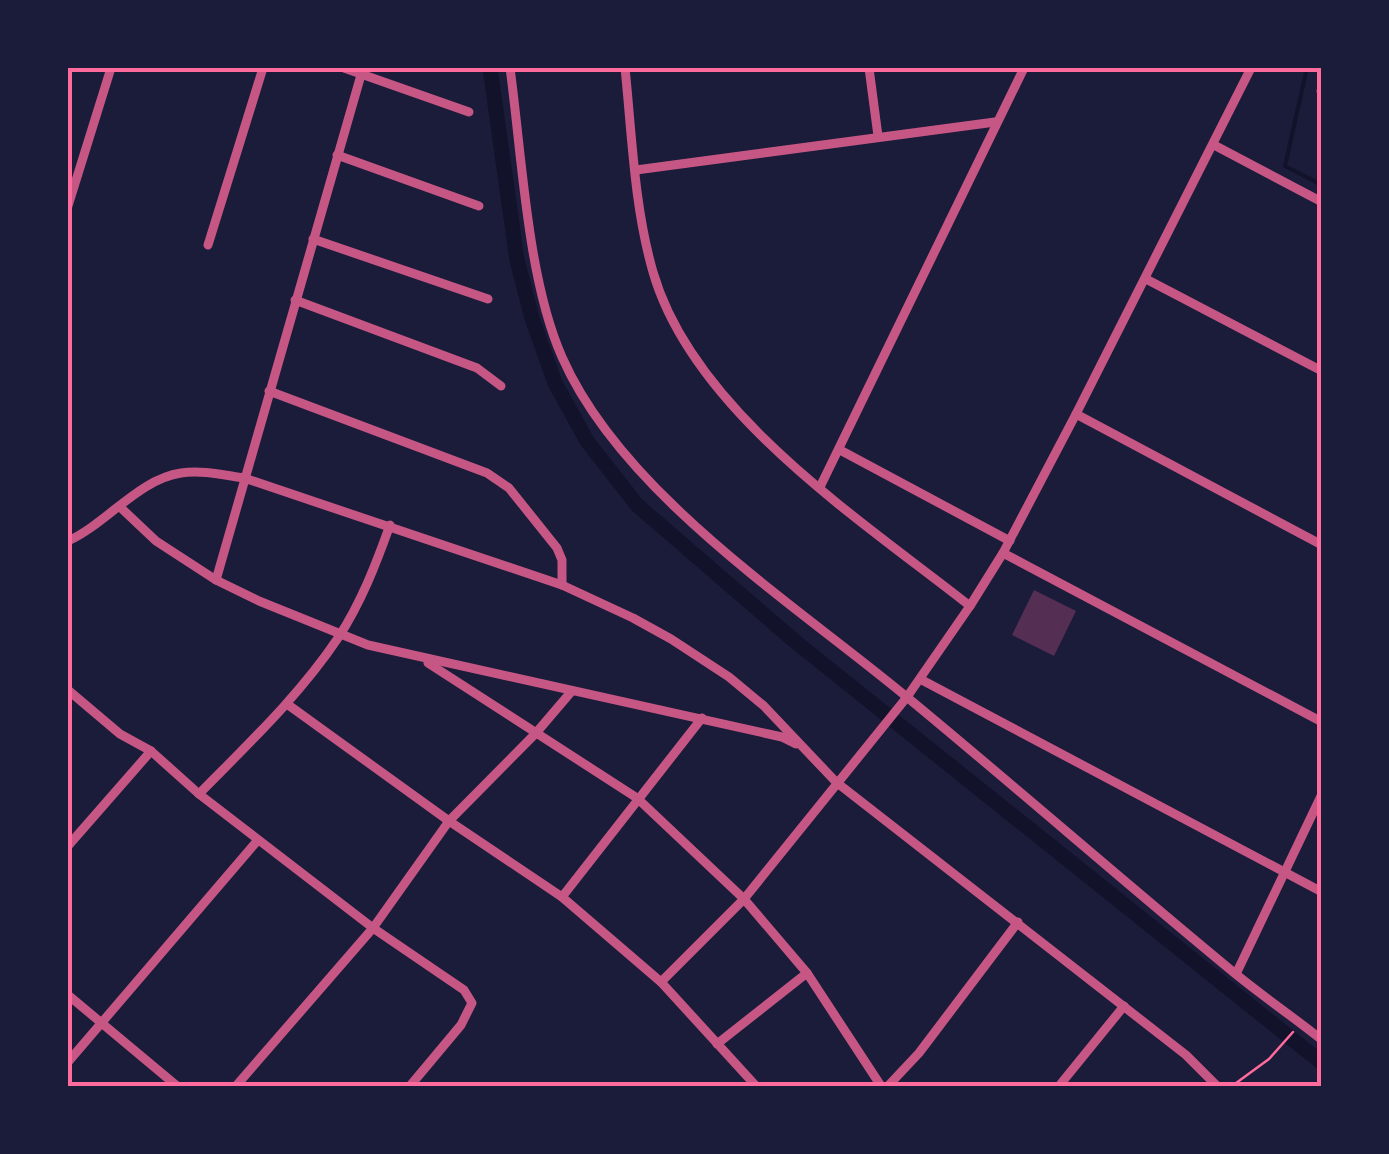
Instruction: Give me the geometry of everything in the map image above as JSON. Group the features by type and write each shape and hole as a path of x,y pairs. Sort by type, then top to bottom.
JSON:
{"street":[{"path":"68,206 110,68"},
{"path":"208,245 263,68"},
{"path":"344,68 362,70 469,112"},
{"path":"510,68 546,312 561,355 591,410 650,483 1236,974 1322,1040"},
{"path":"625,68 644,234 654,276 673,321 721,394 820,487 970,606"},
{"path":"869,68 878,136"},
{"path":"820,487 1024,68"},
{"path":"662,982 744,899 907,697 970,606 1010,541 1251,68"},
{"path":"216,580 362,70"},
{"path":"636,170 995,122"},
{"path":"1214,145 1322,202"},
{"path":"337,155 479,206"},
{"path":"313,239 488,299"},
{"path":"1146,279 1322,371"},
{"path":"295,300 477,368 501,386"},
{"path":"269,390 498,478 557,548 562,560 562,585"},
{"path":"1076,414 1322,544"},
{"path":"840,450 1010,541"},
{"path":"68,540 164,478 180,473 244,478 562,585 634,618 729,677 764,706 836,782 1186,1054 1216,1086"},
{"path":"120,508 170,552 216,580 340,636 422,659 782,737 803,747"},
{"path":"199,794 288,704 340,636 372,574 390,525"},
{"path":"1003,553 1322,722"},
{"path":"422,659 637,798 744,899 807,973 885,1086 919,1054 1018,922"},
{"path":"920,680 1322,892"},
{"path":"68,690 373,928 464,990 472,1003 461,1025 410,1086"},
{"path":"236,1086 373,928 449,821 571,692"},
{"path":"288,704 562,898 662,982 756,1086"},
{"path":"562,898 702,718"},
{"path":"68,846 151,752"},
{"path":"1236,974 1322,794"},
{"path":"68,1062 258,840"},
{"path":"717,1044 807,973"},
{"path":"68,994 177,1086"},
{"path":"1059,1086 1124,1006"}],"path":[{"path":"1232,1086 1268,1058 1294,1030"}],"building":[{"path":"1034,590 1076,611 1054,656 1012,635"}],"waterway":[{"path":"490,68 517,260 532,318 555,383 587,441 637,505 797,643 1322,1063"},
{"path":"1307,68 1285,166 1322,185"}]}
